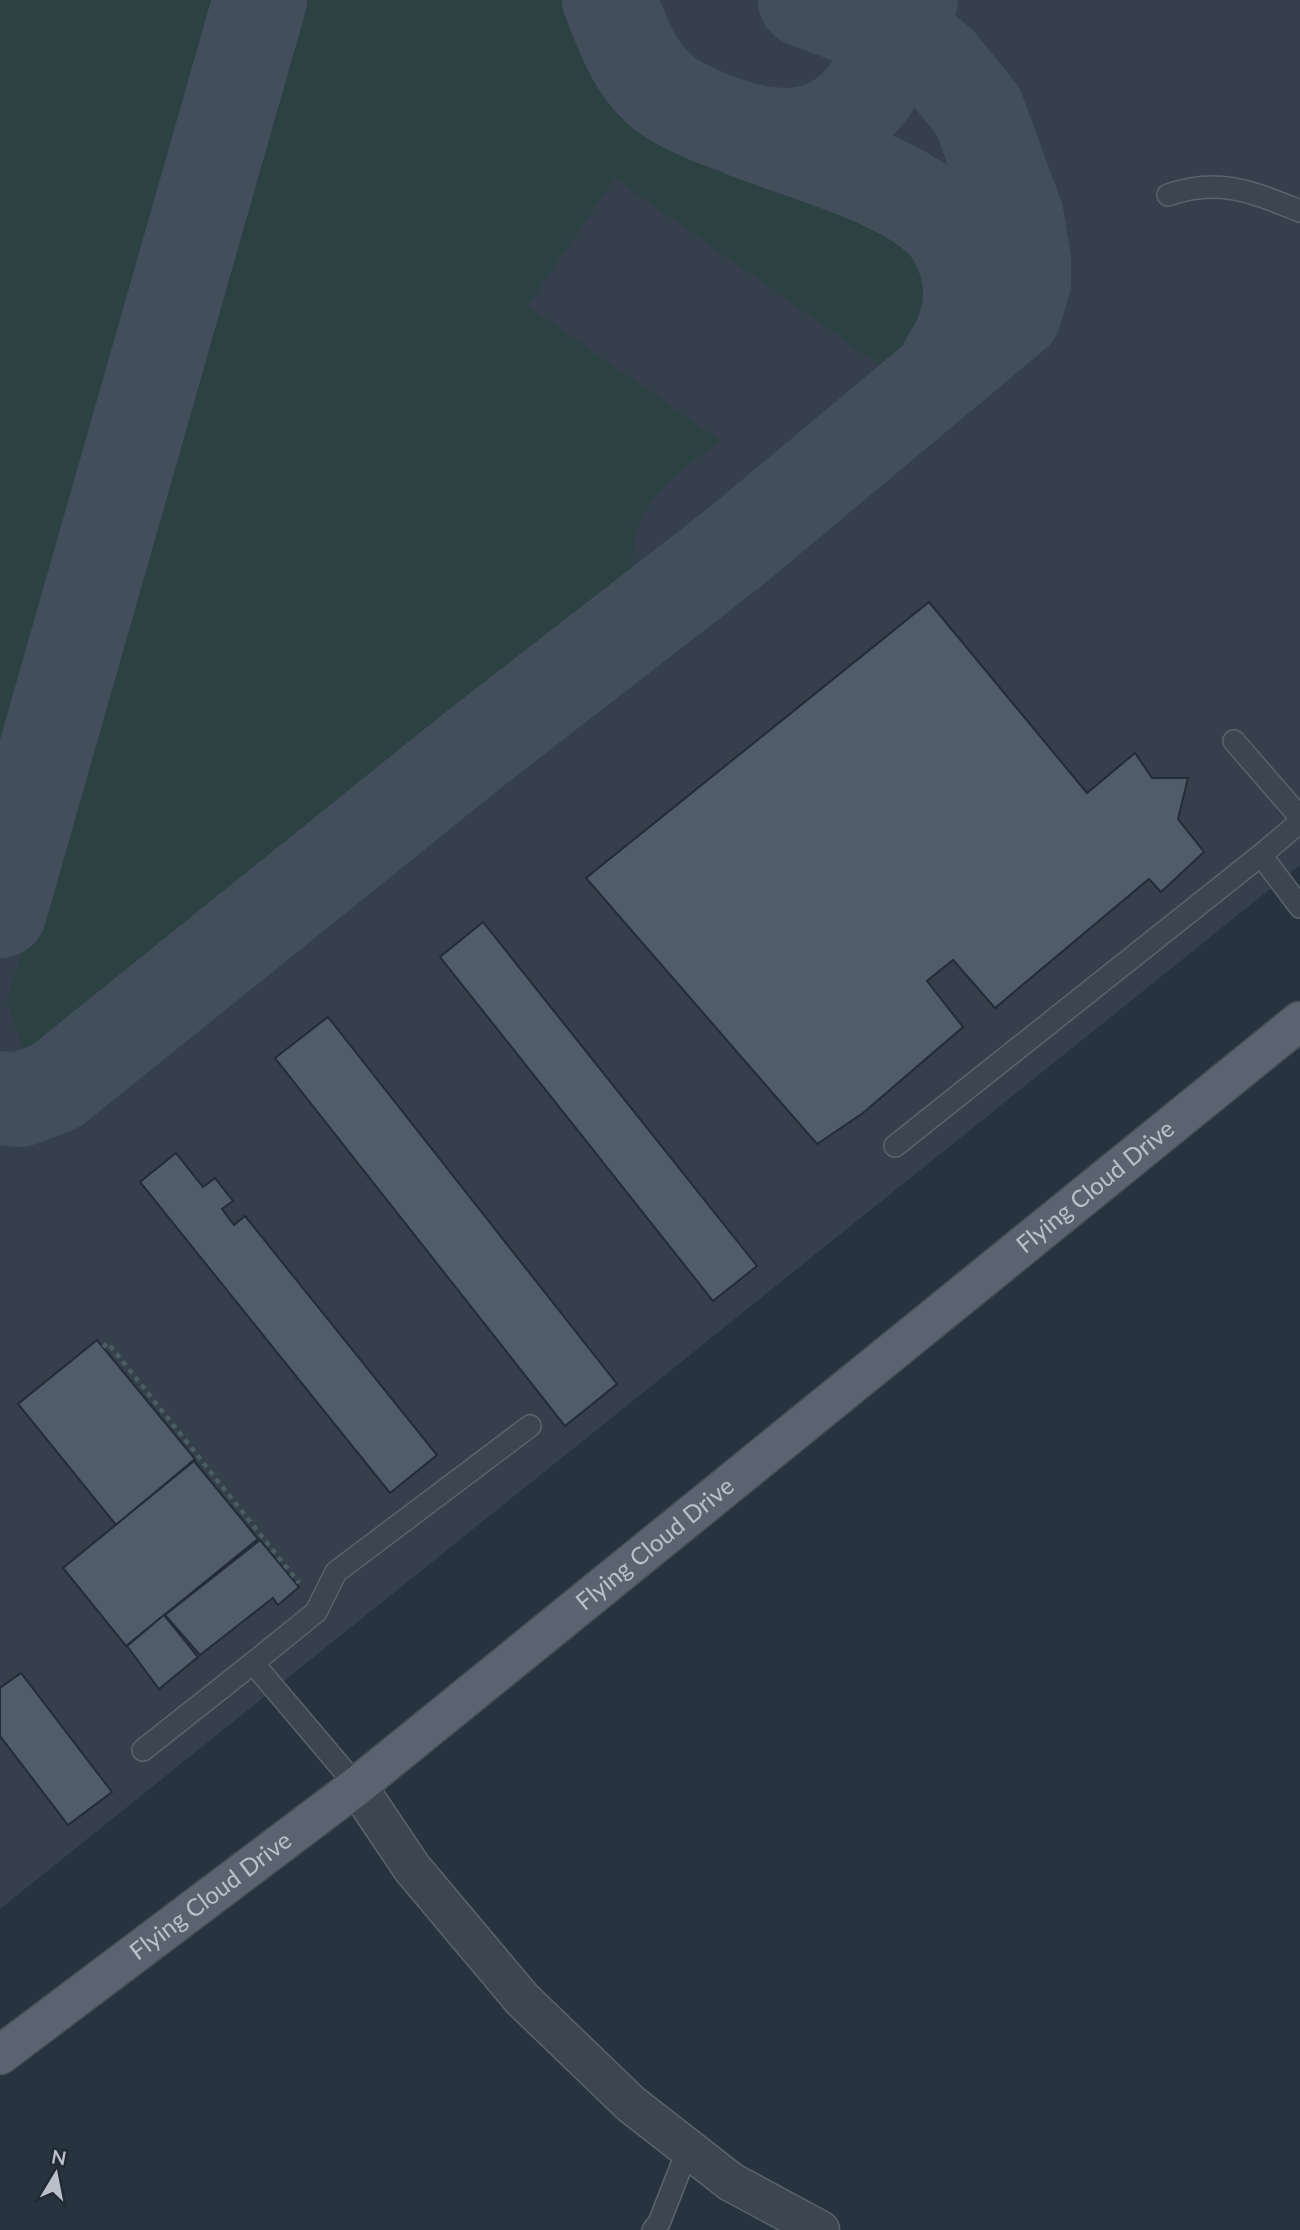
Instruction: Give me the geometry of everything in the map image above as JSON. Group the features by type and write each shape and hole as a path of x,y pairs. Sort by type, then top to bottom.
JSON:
{"main road":[{"name":"Flying Cloud Drive","path":"0,2055 357,1786 1300,1021"}],"street":[{"path":"357,1786 412,1868 522,1999 631,2104 731,2182 820,2230"}],"lane":[{"path":"1168,195 1196,185 1228,188 1300,211"},
{"path":"895,1146 1261,855 1300,820 1234,741"},
{"path":"1261,855 1300,907"},
{"path":"143,1750 316,1612 336,1572 530,1426"},
{"path":"253,1662 357,1786"},
{"path":"653,2230 659,2223 688,2150"}],"path":[{"path":"103,1347 108,1343 303,1588"}],"shaded area":[{"path":"0,0 1300,0 1300,865 0,1909"}],"green space":[{"path":"0,0 227,0 0,782"},
{"path":"295,0 573,0 603,66 626,101 642,116 685,144 894,224 926,257 932,278 928,306 910,350 891,373 615,178 527,306 721,441 668,482 647,508 635,538 630,577 458,721 37,1050 29,1051 22,1046 7,1001"}],"building":[{"path":"929,602 1087,793 1135,753 1152,778 1188,778 1178,819 1204,852 1161,892 1149,879 995,1008 953,960 927,981 963,1027 863,1113 817,1144 586,878"},
{"path":"483,922 757,1266 713,1301 440,957"},
{"path":"328,1017 617,1384 565,1426 275,1058"},
{"path":"176,1153 203,1187 215,1178 233,1201 222,1209 234,1225 245,1216 437,1455 390,1493 140,1182"},
{"path":"97,1340 195,1459 116,1525 18,1404"},
{"path":"194,1461 258,1539 126,1646 63,1568"},
{"path":"260,1540 299,1587 278,1605 273,1598 200,1655 165,1615"},
{"path":"164,1615 198,1657 159,1689 127,1646"},
{"path":"21,1673 112,1792 68,1825 0,1736 0,1688"}],"taxiway":[{"path":"0,911 260,0"},
{"path":"609,0 633,56 665,94 690,109 727,124 746,130 784,135 821,129 838,121 854,108 882,72 911,0"},
{"path":"0,1098 20,1100 56,1086 477,747 735,547 1015,313 1024,282 1024,260 1017,217 978,111 939,63 919,47 898,35 805,0"},
{"path":"747,132 877,180 924,206 948,227 963,255 970,289 966,320 959,341 948,360"}]}
